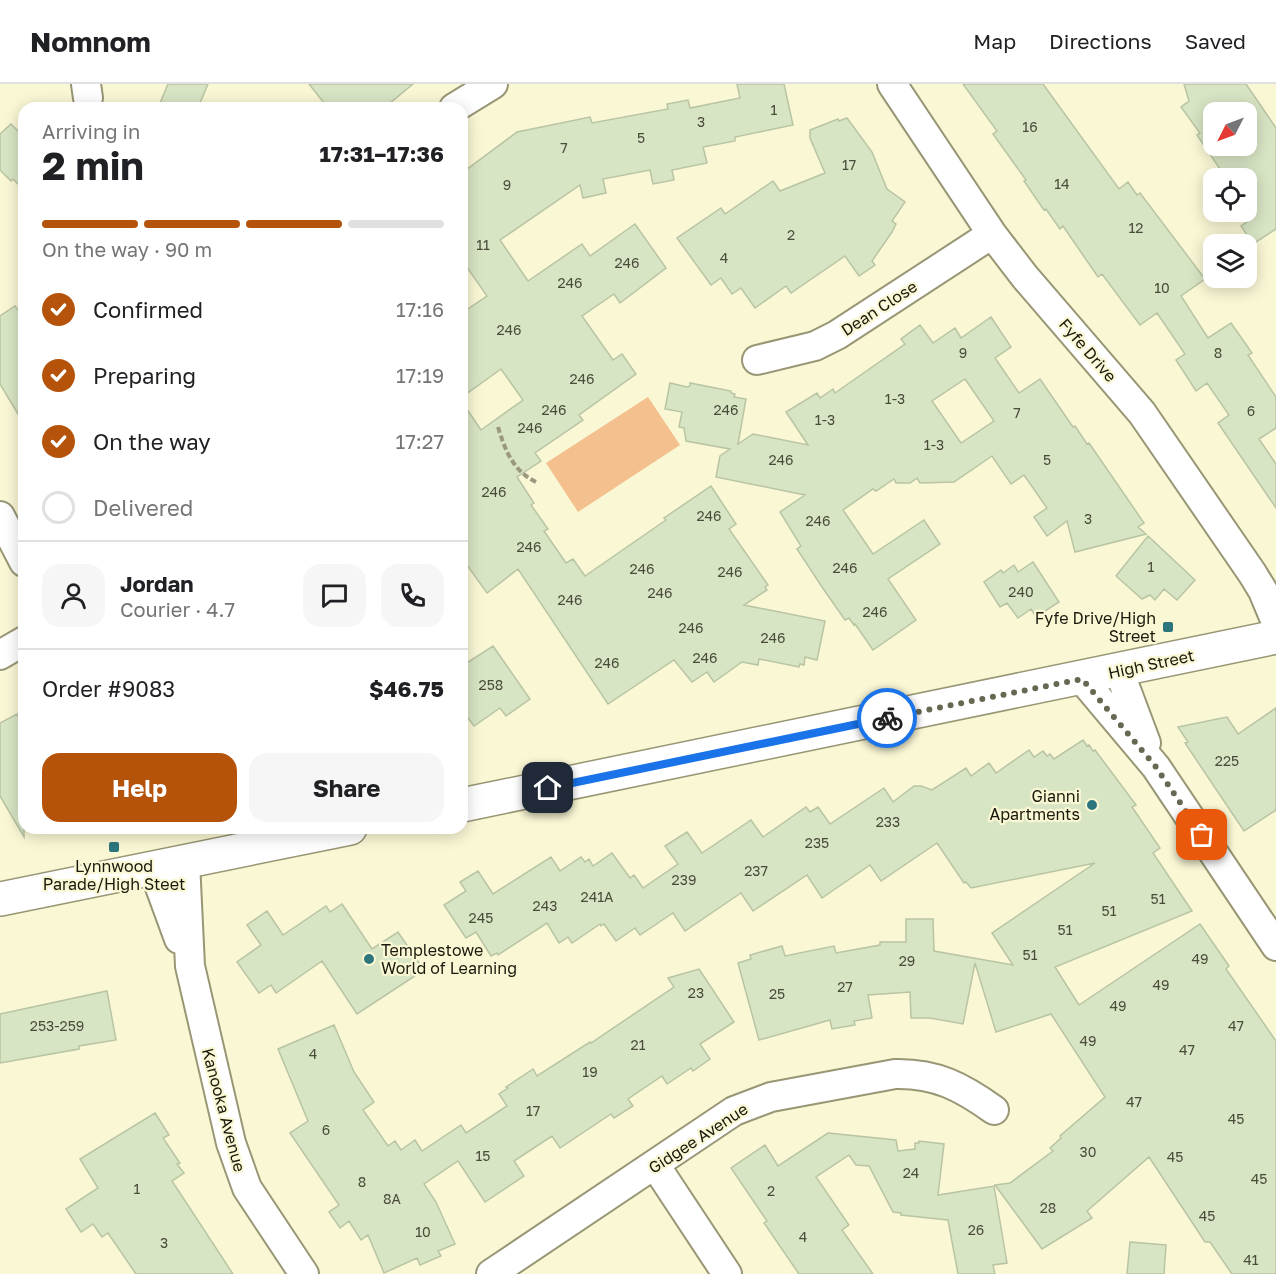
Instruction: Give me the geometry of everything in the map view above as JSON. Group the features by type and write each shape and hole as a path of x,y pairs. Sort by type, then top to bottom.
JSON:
{"main road":[{"name":"High Street","path":"468,804 1276,638"},
{"path":"0,899 321,834"}],"street":[{"name":"Fyfe Drive","path":"892,84 992,234 1025,277 1161,438 1252,573 1276,621"},
{"name":"Dean Close","path":"757,360 815,346 837,335 992,234"},
{"path":"0,516 18,550"},
{"path":"0,656 18,645"},
{"path":"1119,671 1156,767"},
{"path":"1082,679 1156,767 1276,946"},
{"name":"Kanooka Avenue","path":"185,862 190,966"},
{"name":"Kanooka Avenue","path":"153,868 190,966 228,1131 242,1177 260,1209 304,1274"},
{"name":"Gidgee Avenue","path":"491,1274 742,1107 771,1097 895,1074 913,1073 932,1076 948,1082 994,1110"},
{"path":"655,1166 727,1274"}],"path":[{"path":"498,426 504,447 512,462 525,476 536,482"}],"shaded area":[{"path":"648,397 680,445 578,512 546,463"}],"building":[{"path":"168,84 208,84 200,102 160,102"},
{"path":"309,84 413,84 391,102 323,102"},
{"path":"737,84 784,84 793,125 735,137 735,141 703,147 707,163 672,170 674,180 653,184 650,170 603,179 606,193 583,198 580,185 500,240 528,281 582,244 590,256 635,224 666,268 620,303 614,294 582,316 613,360 622,354 636,374 579,415 583,420 535,453 541,461 517,477 534,503 531,505 548,529 544,531 566,563 573,559 585,576 711,486 736,524 729,529 768,585 765,587 767,590 744,605 825,621 817,660 805,657 804,665 800,664 799,667 759,659 758,665 742,662 714,682 707,672 692,682 674,660 608,704 518,569 487,593 468,567 468,411 481,430 523,400 501,369 468,393 468,309 487,296 468,269 468,169 517,132 590,117 592,123 668,109 667,104 688,100 690,108 740,98"},
{"path":"963,84 1043,84 1119,189 1128,182 1137,195 1140,193 1203,276 1203,280 1181,296 1208,338 1231,323 1252,353 1248,355 1276,397 1276,428 1259,439 1276,464 1276,508 1218,423 1229,415 1207,383 1196,391 1176,360 1185,354 1157,313 1140,325 1102,274 1098,277 1063,226 1060,229 1046,209 1044,210 993,134 997,131"},
{"path":"1184,84 1246,84 1276,128 1276,229 1257,241 1257,234 1246,234 1241,226 1247,222 1257,222 1257,168 1219,168 1211,156 1257,156 1257,102 1203,102 1203,144 1197,135 1200,133 1181,107 1189,101"},
{"path":"847,118 872,152 887,189 905,202 892,221 896,224 892,232 872,261 875,265 859,276 845,256 791,293 786,286 755,308 741,288 732,294 721,278 711,285 677,238 721,208 725,214 773,181 780,191 825,173 810,138 810,130 838,119 839,121"},
{"path":"11,124 18,131 18,184 13,179 11,181 0,170 0,134"},
{"path":"15,306 18,310 18,414 0,384 0,316"},
{"path":"991,317 1011,347 995,358 1019,393 1040,379 1073,427 1075,426 1087,444 1089,443 1144,523 1138,527 1146,534 1075,552 1067,521 1047,536 1034,517 1047,508 1024,475 1011,484 992,456 954,482 920,483 917,478 910,483 896,483 894,479 876,491 873,489 843,510 873,554 924,520 940,544 888,579 916,620 873,650 855,624 849,618 845,620 822,587 797,549 801,546 780,512 805,495 716,477 720,456 730,449 686,441 684,428 679,427 682,412 665,409 670,383 687,387 690,383 731,391 735,394 734,397 746,399 738,444 753,434 808,445 786,412 817,393 820,398 833,389 835,393 905,344 901,339 920,325 933,343 955,328 961,338","holes":["965,379 994,421 961,443 932,401"]},
{"path":"1148,536 1195,580 1177,600 1164,589 1155,600 1150,595 1142,599 1116,576"},
{"path":"1033,562 1059,602 1036,617 1031,609 1018,618 1007,603 1000,607 984,582 1001,570 1003,573 1014,565 1018,572"},
{"path":"493,646 530,699 506,716 500,708 474,726 468,718 468,662"},
{"path":"1276,708 1276,810 1244,831 1185,743 1188,742 1178,727 1227,717 1238,734"},
{"path":"17,714 18,716 18,827 0,796 0,723"},
{"path":"1083,740 1093,751 1095,750 1136,805 1132,807 1160,848 1153,853 1192,911 1055,967 1079,1005 1200,924 1229,966 1226,969 1276,1041 1276,1274 1232,1274 1210,1242 1205,1242 1149,1157 1087,1211 1092,1218 1042,1249 995,1185 1010,1183 1053,1151 1050,1148 1061,1138 1060,1136 1105,1097 1051,1014 996,1032 975,963 963,1024 930,1018 911,1018 910,992 868,995 872,1018 854,1021 855,1025 832,1029 830,1020 759,1040 738,963 751,959 750,955 782,946 785,956 834,946 836,953 880,945 880,942 906,942 906,919 933,919 934,951 1013,965 992,933 1095,863 971,888 966,882 964,883 937,843 881,881 870,865 822,898 807,875 753,911 741,893 685,931 673,913 640,935 635,928 616,941 604,924 601,926 600,924 572,943 568,937 559,943 547,923 498,955 497,953 491,956 476,932 466,938 444,905 466,891 460,882 478,871 493,894 551,857 560,871 581,857 585,862 589,859 593,866 612,853 630,878 634,875 643,888 678,864 665,846 687,832 702,853 751,820 763,837 806,807 810,812 818,807 830,824 884,788 893,802 914,786 932,790 966,768 971,776 989,763 996,773 1029,750 1034,757 1043,751 1054,759"},
{"name":"Templestowe World of Learning","path":"342,904 372,949 398,932 424,970 357,1014 322,961 276,993 271,985 259,993 237,962 261,945 247,925 267,911 283,935 326,906 330,912"},
{"path":"699,969 734,1022 700,1044 710,1059 693,1071 691,1068 667,1084 662,1076 628,1099 633,1106 614,1118 611,1114 560,1148 552,1136 514,1161 524,1176 485,1202 458,1161 424,1184 436,1202 455,1244 438,1251 441,1256 420,1265 417,1258 384,1273 368,1235 361,1240 349,1221 340,1228 329,1212 339,1205 290,1133 308,1121 278,1049 334,1025 354,1072 374,1102 363,1110 388,1146 395,1141 401,1150 415,1140 422,1151 461,1125 466,1133 507,1106 499,1094 508,1088 506,1087 533,1069 537,1076 591,1043 674,987 668,978"},
{"path":"107,991 116,1040 0,1063 0,1014"},
{"path":"155,1113 169,1135 163,1138 184,1173 172,1181 233,1274 136,1274 108,1233 102,1237 93,1224 81,1232 66,1209 98,1188 80,1159"},
{"path":"828,1133 896,1140 898,1151 915,1149 915,1143 919,1141 944,1144 938,1195 994,1186 1007,1263 993,1265 995,1274 958,1274 948,1220 901,1215 901,1213 893,1212 869,1166 856,1165 849,1155 816,1177 849,1225 842,1230 873,1274 799,1274 764,1223 767,1221 731,1168 765,1145 778,1166"},
{"path":"1130,1242 1166,1245 1164,1274 1127,1274"}],"way so far":[{"path":"887,718 1082,679 1156,767 1202,835"}],"place":[{"name":"Fyfe Drive/High Street","path":"1168,627"},
{"name":"Gianni Apartments","path":"1092,805"},
{"name":"Lynnwood Parade/High Steet","path":"114,847"},
{"name":"Templestowe World of Learning","path":"369,959"}],"route":[{"path":"548,788 887,718"}]}
